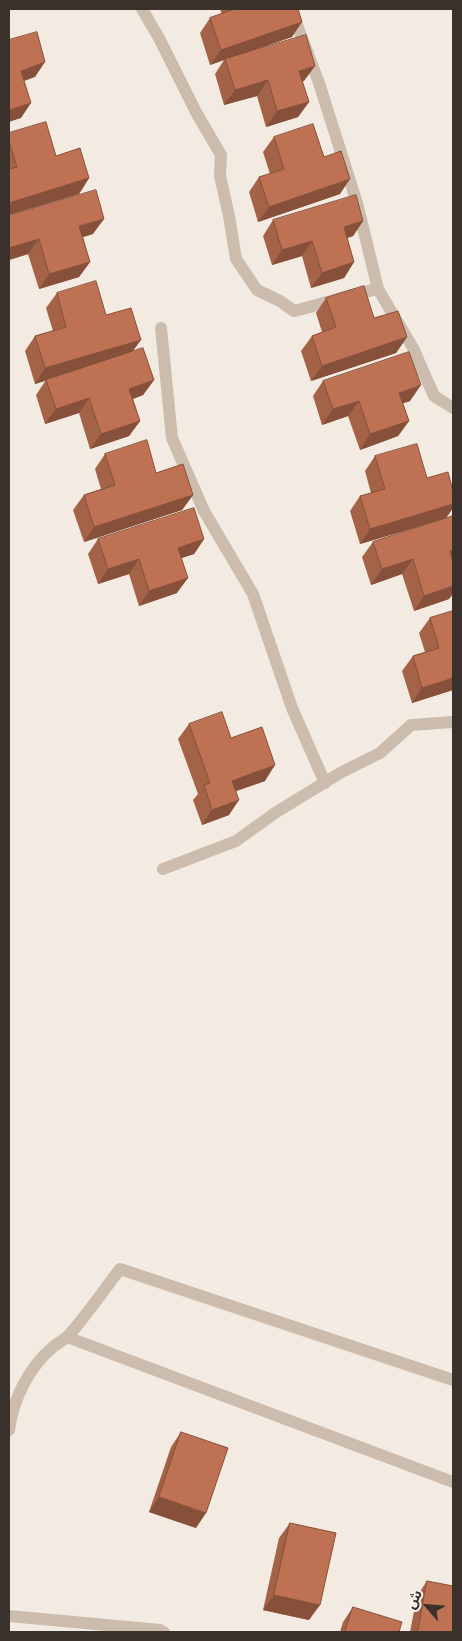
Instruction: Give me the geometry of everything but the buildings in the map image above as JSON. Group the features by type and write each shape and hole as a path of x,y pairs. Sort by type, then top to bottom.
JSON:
{"street":[{"path":"142,9 159,38 197,114 221,155 220,176 236,259 257,290 280,301 294,311 328,303 351,294 378,289"},
{"path":"291,9 319,83 357,203 378,289 413,348 434,396 453,408"},
{"path":"161,328 172,438 204,510 254,594 292,708 325,783"},
{"path":"163,869 236,841 275,813 340,773 380,754 411,725 453,722"},
{"path":"9,1422 22,1387 31,1372 53,1347 67,1337 120,1269 453,1380"},
{"path":"67,1337 453,1482"},
{"path":"9,1616 160,1630 164,1632"}]}
